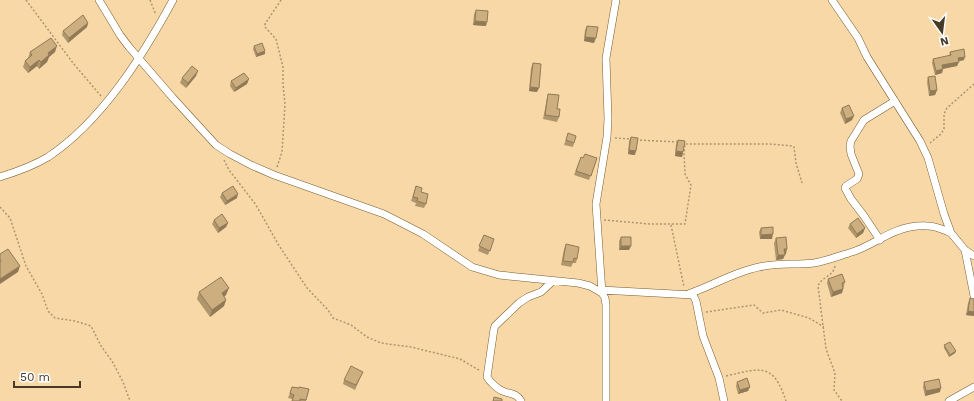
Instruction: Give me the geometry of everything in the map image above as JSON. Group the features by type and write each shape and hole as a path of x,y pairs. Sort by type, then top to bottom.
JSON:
{"street":[{"path":"99,0 120,36 173,98 216,145 251,165 274,175 384,214 423,234 462,262 472,267 499,275 578,283 602,291 688,294 745,271 759,267 791,263 815,263 857,251 891,233 908,227 929,225 951,233"},
{"path":"0,178 47,157 83,128 116,91 173,0"},
{"path":"606,401 606,305 602,291 596,218 597,198 607,137 608,119 606,58 616,0"},
{"path":"832,0 858,38 864,53 924,148 951,233 965,250 974,256"},
{"path":"880,240 851,199 846,188 846,186 857,179 859,174 851,154 850,146 855,133 864,120 895,101"},
{"path":"965,250 974,296"},
{"path":"521,401 518,396 513,393 501,390 487,377 492,336 495,326 520,303 528,297 541,292 553,281"},
{"path":"688,294 692,295 694,298 704,340 719,378 724,401"},
{"path":"949,401 974,387"}],"path":[{"path":"26,0 73,63 106,102"},
{"path":"150,0 160,23"},
{"path":"274,175 282,152 285,100 281,57 276,39 265,27 265,24 281,0"},
{"path":"924,148 941,134 945,125 944,114 947,108 974,84"},
{"path":"607,137 647,141 676,141 685,144 770,144 793,146 802,183"},
{"path":"596,218 618,222 684,225 686,222 691,185 685,174 685,144"},
{"path":"223,157 229,170 256,205 294,269 307,288 328,310 333,318 351,325 367,336 381,342 460,359 474,366 487,377"},
{"path":"0,206 10,218 26,266 42,294 48,311 55,318 75,320 91,326 101,346 120,376 130,401"},
{"path":"671,225 684,288 688,294"},
{"path":"837,257 834,270 820,282 818,286 826,349 835,373 834,390 842,401"},
{"path":"698,313 754,305 763,313 781,310 809,318 824,327"},
{"path":"719,378 748,371 767,371 779,382 786,401"}],"building":[{"path":"476,10 488,11 487,22 475,21"},
{"path":"83,15 88,23 69,38 63,31"},
{"path":"587,26 598,27 596,38 585,37"},
{"path":"51,38 57,46 48,53 49,55 41,62 39,60 30,67 25,61 32,55 30,52"},
{"path":"262,43 265,51 257,54 254,46"},
{"path":"964,49 965,57 958,58 959,62 942,65 943,69 936,71 933,59 951,55 950,52"},
{"path":"533,63 541,64 539,88 530,87"},
{"path":"192,66 198,71 188,83 182,78"},
{"path":"244,73 249,79 236,88 231,81"},
{"path":"935,76 937,90 930,91 928,77"},
{"path":"548,94 559,95 557,109 560,109 559,117 545,115"},
{"path":"849,105 854,116 846,119 842,108"},
{"path":"568,133 576,136 574,143 566,140"},
{"path":"631,137 638,138 636,151 629,150"},
{"path":"678,140 685,141 683,152 676,151"},
{"path":"585,154 597,158 591,176 576,171 581,157 583,158"},
{"path":"233,186 238,194 227,201 222,193"},
{"path":"416,186 422,188 421,192 428,194 426,204 417,201 418,198 413,197"},
{"path":"222,214 228,223 219,228 214,220"},
{"path":"858,218 865,228 857,234 850,224"},
{"path":"773,227 773,234 761,235 761,228"},
{"path":"484,235 494,239 490,251 479,246"},
{"path":"621,237 631,237 631,246 621,246"},
{"path":"786,237 787,249 784,249 785,255 778,255 776,238"},
{"path":"566,244 579,247 577,259 574,258 573,262 563,261"},
{"path":"8,249 20,266 0,279 0,254"},
{"path":"842,274 845,282 842,283 843,289 833,292 828,279"},
{"path":"221,277 229,288 222,293 226,300 212,310 199,292"},
{"path":"970,298 974,299 974,312 968,311"},
{"path":"950,342 956,351 950,355 944,345"},
{"path":"351,366 363,372 356,385 344,380"},
{"path":"747,378 750,387 740,390 737,382"},
{"path":"939,379 941,388 926,391 924,382"},
{"path":"292,387 309,389 306,400 300,399 300,401 292,401 294,395 290,393"},
{"path":"494,397 502,399 502,401 493,401"}]}
